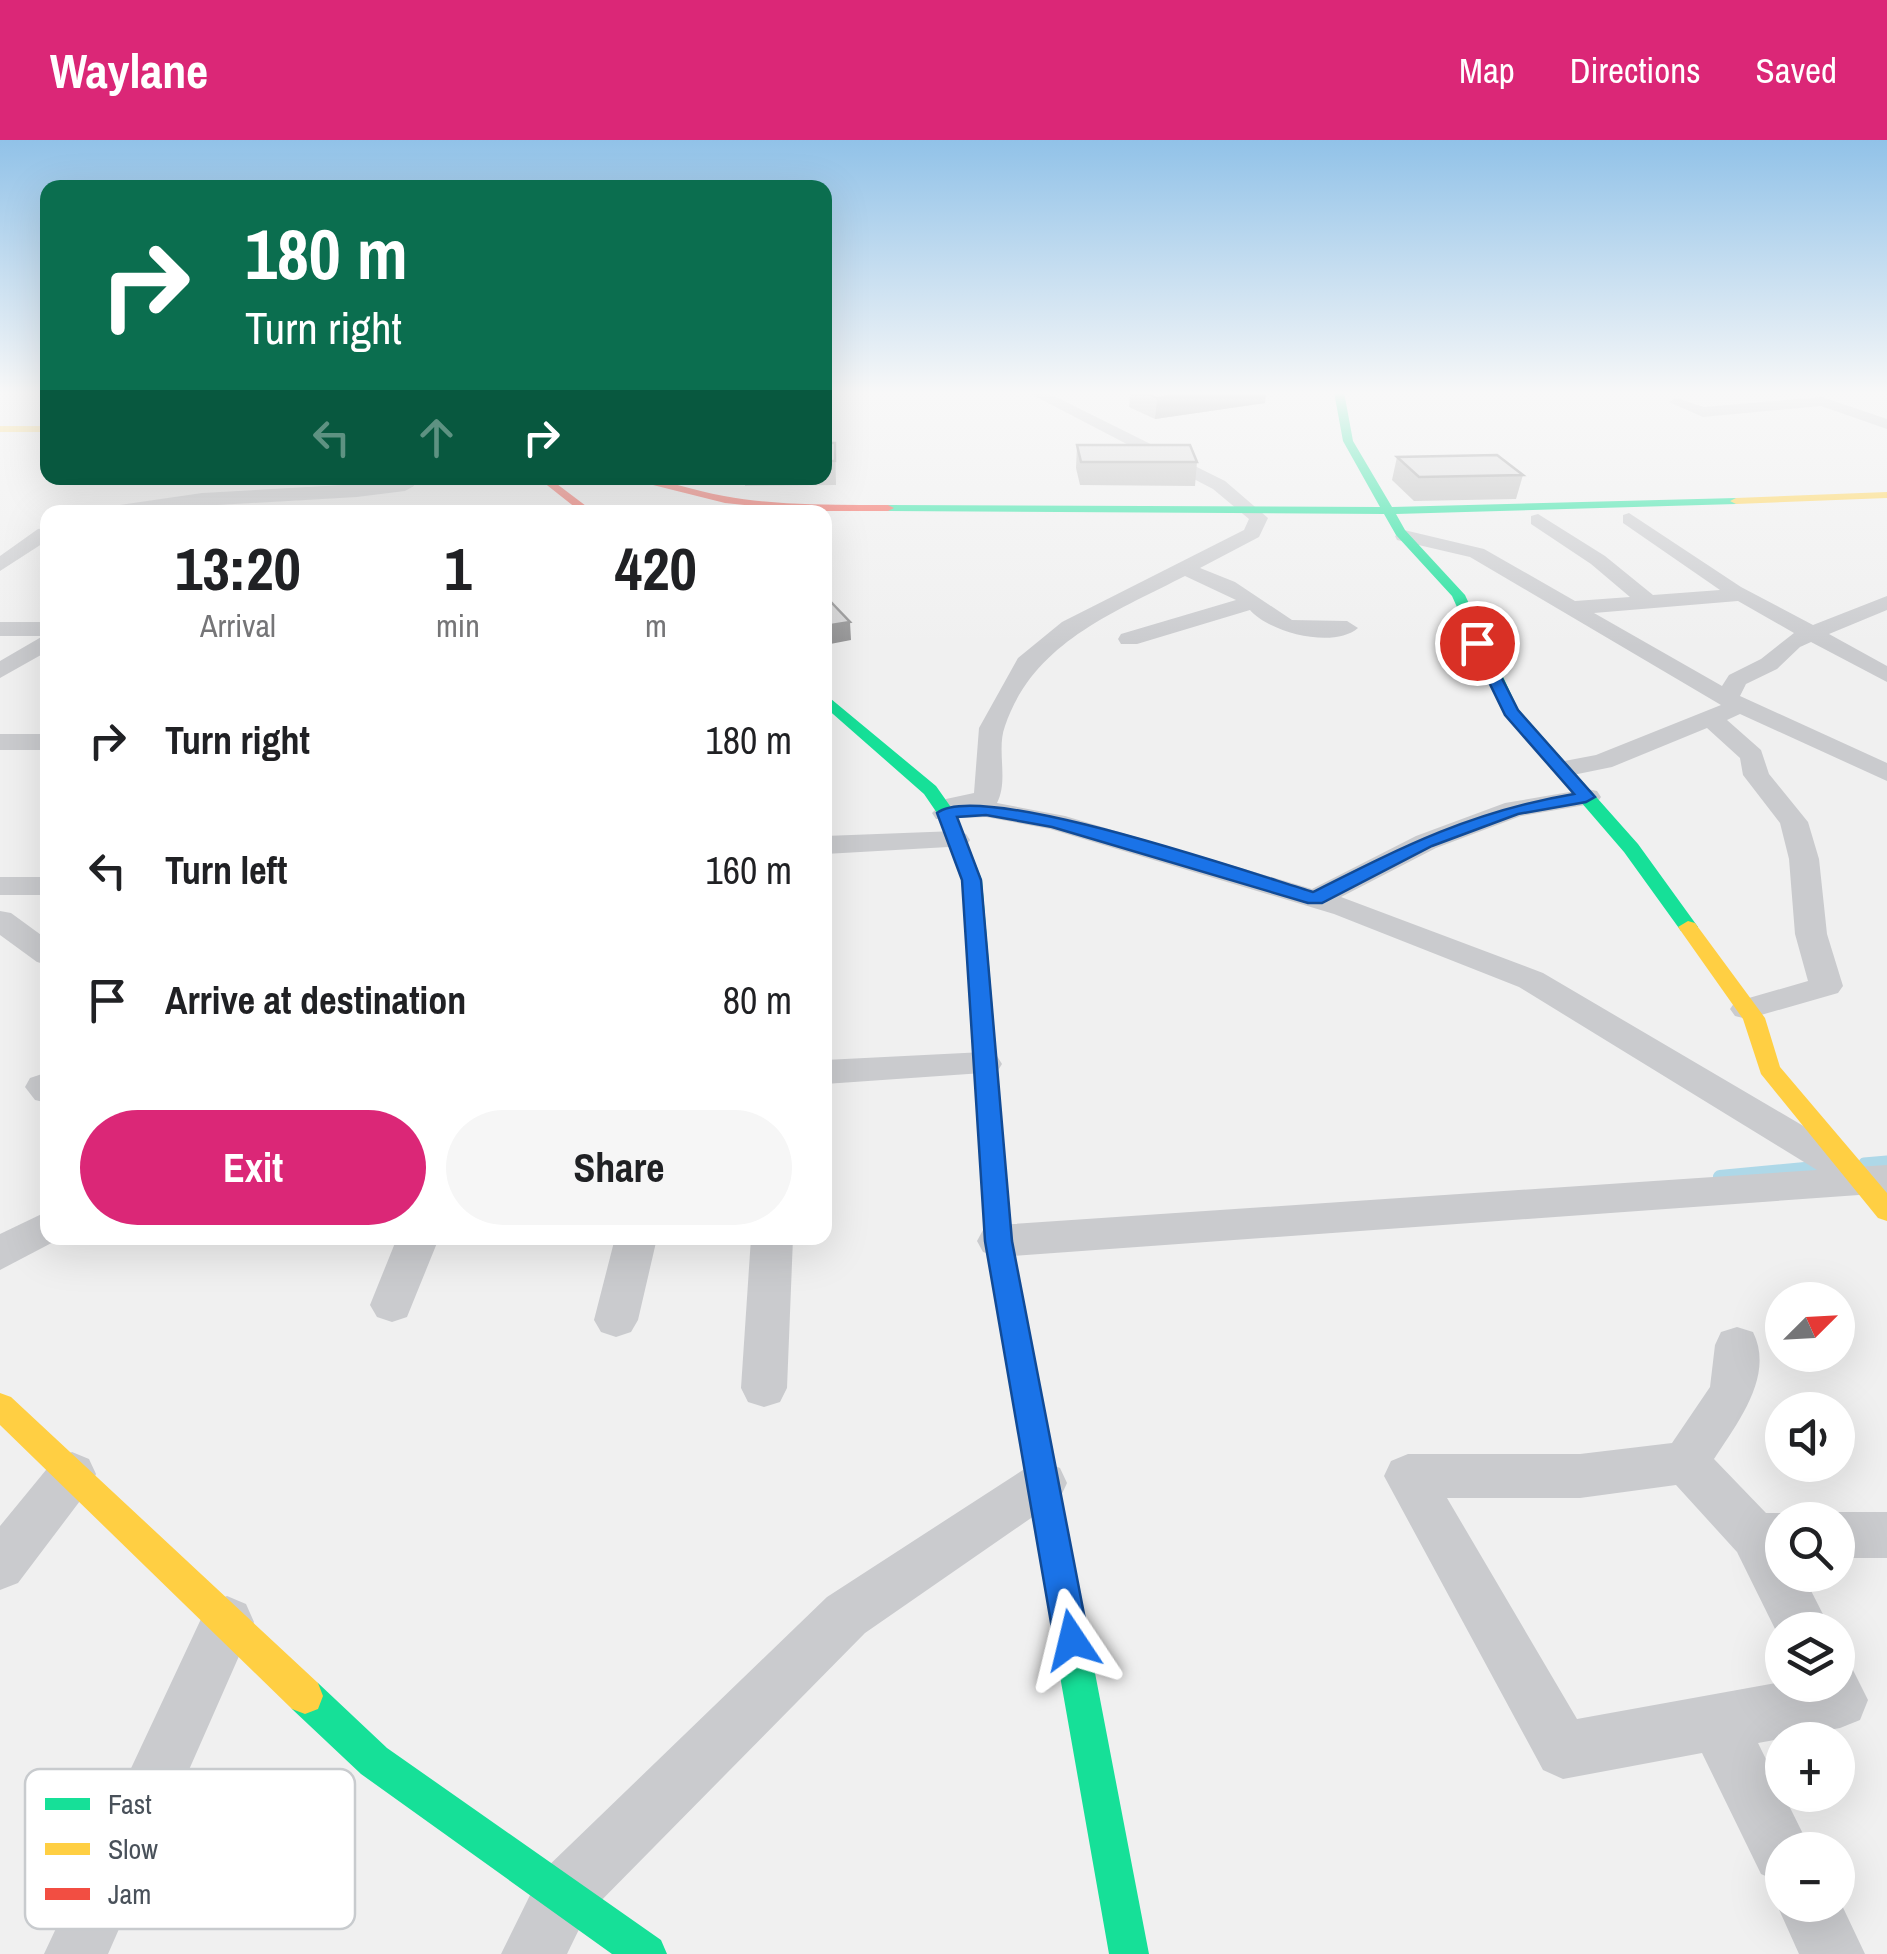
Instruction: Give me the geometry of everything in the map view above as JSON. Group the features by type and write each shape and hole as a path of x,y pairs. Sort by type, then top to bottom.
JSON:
{"main road":[{"path":"1368,477 1394,522 1458,594 1511,712 1631,848 1754,1018 1769,1068 1861,1177"},
{"path":"557,485 580,505"},
{"path":"634,485 696,505"},
{"path":"645,485 773,505"},
{"path":"1394,522 1887,495"},
{"path":"832,508 1256,513 1394,522 1629,519 1887,506"},
{"path":"832,518 1256,513"},
{"path":"832,705 930,790 948,820 972,880 998,1241 1130,1954"},
{"path":"0,1406 374,1761 646,1954"}],"street":[{"path":"948,820 987,798 991,728 1026,664 1070,627 1252,533 1256,513 1200,477"},
{"path":"154,505 202,498 358,492 405,485"},
{"path":"1629,519 1741,595 1887,675"},
{"path":"1538,520 1598,560 1648,602"},
{"path":"1394,522 1476,553 1571,608 1727,708 1887,773"},
{"path":"0,564 40,537"},
{"path":"1184,568 1228,586 1287,628 1347,628"},
{"path":"1571,608 1741,595"},
{"path":"1562,769 1602,761 1727,708 1737,680 1769,664 1792,642 1887,602"},
{"path":"1129,639 1218,610 1255,603"},
{"path":"0,629 40,630"},
{"path":"0,671 40,646"},
{"path":"1727,708 1752,755 1756,774 1794,822 1804,859 1811,934 1826,986 1747,1009"},
{"path":"0,742 40,742"},
{"path":"1315,899 1443,836 1514,809 1586,797"},
{"path":"832,844 986,809 1055,822 1315,899 1531,980 1861,1177"},
{"path":"0,886 40,886"},
{"path":"0,920 40,948"},
{"path":"832,1072 984,1064"},
{"path":"998,1241 1861,1177"},
{"path":"0,1254 40,1231"},
{"path":"392,1305 415,1245"},
{"path":"616,1320 634,1245"},
{"path":"764,1388 772,1245"},
{"path":"1737,1345 1732,1392 1686,1462 1580,1476 1408,1476 1563,1750 1829,1702"},
{"path":"1686,1462 1765,1532"},
{"path":"0,1566 72,1474"},
{"path":"533,1954 563,1895 846,1615 1043,1483"},
{"path":"1855,1536 1887,1535"},
{"path":"160,1769 227,1622"},
{"path":"1718,1722 1772,1832"},
{"path":"1817,1922 1833,1954"},
{"path":"76,1954 87,1929"}],"building":[{"path":"832,603 850,622 832,625"}],"waterway":[{"path":"1864,1163 1887,1161"},
{"path":"1720,1177 1826,1167"}],"traffic: fast":[{"path":"1368,477 1400,532 1458,595 1511,711 1631,848 1688,927"},
{"path":"888,508 1472,511 1736,501"},
{"path":"832,705 930,790 946,813 972,880 1000,1254"},
{"path":"1059,1574 1129,1954"},
{"path":"305,1696 374,1761 647,1954"}],"traffic: slow":[{"path":"1736,501 1887,495"},
{"path":"1688,927 1754,1018 1769,1069 1887,1211"},
{"path":"1000,1254 1059,1574"},
{"path":"0,1406 305,1696"}],"traffic: jam":[{"path":"552,485 579,505"},
{"path":"660,485 725,500 774,505"},
{"path":"832,508 888,508"}],"route":[{"path":"1072,1640 998,1241 972,880 946,813 986,809 1055,822 1315,899 1426,842 1514,809 1586,797 1511,712 1477,643"}]}
